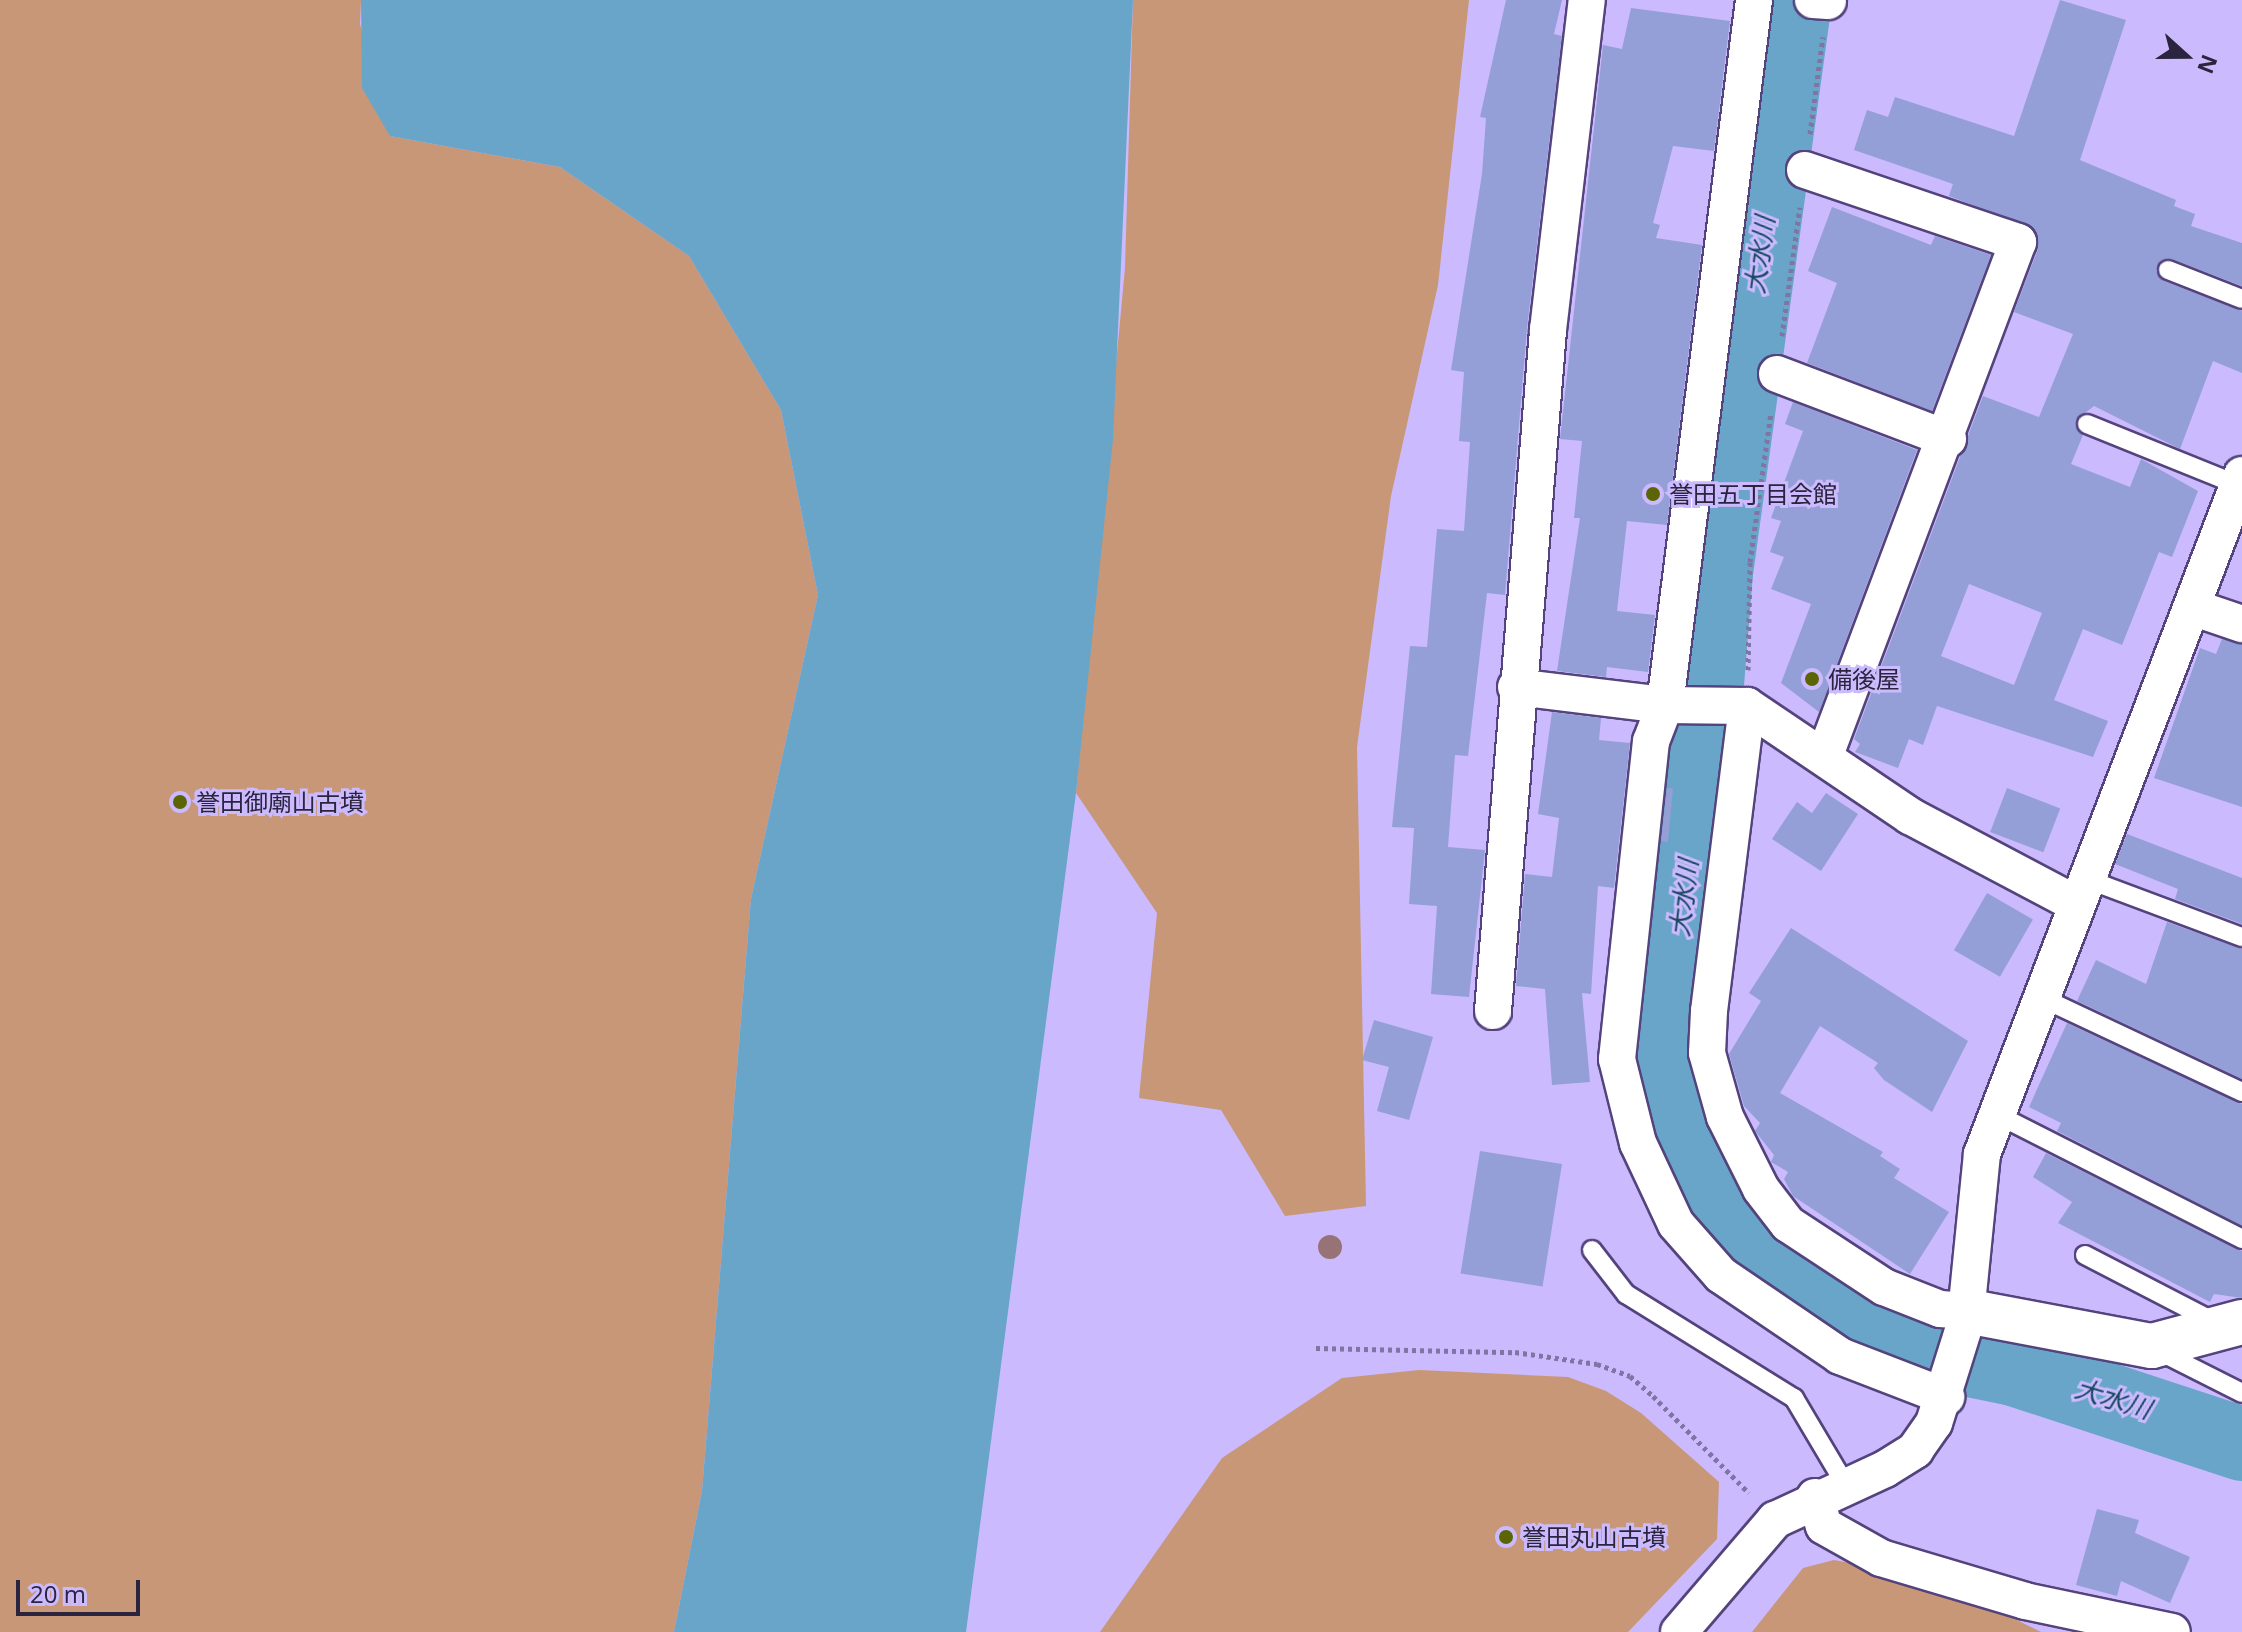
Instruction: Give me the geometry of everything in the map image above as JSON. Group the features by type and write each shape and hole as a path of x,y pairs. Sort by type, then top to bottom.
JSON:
{"street":[{"path":"1493,1011 1516,687 1548,330 1587,0"},
{"path":"1754,0 1675,706 1651,741 1617,1059 1638,1143 1676,1224 1721,1275 1840,1356 1947,1391"},
{"path":"1814,0 1828,1"},
{"path":"1805,170 2018,242 1948,439 1825,755"},
{"path":"1777,374 1948,439"},
{"path":"1679,1632 1775,1520 1915,1450 1947,1391 1965,1317 1982,1154 2079,890 2240,480"},
{"path":"2192,607 2242,624"},
{"path":"1516,687 1675,706 1738,707 1825,755 1910,816 2079,890"},
{"path":"1738,707 1707,1053 1725,1117 1761,1189 1788,1224 1884,1287 1965,1317 2152,1346 2234,1325"},
{"path":"1830,1491 1824,1526 1881,1558 2025,1601 2172,1632"}],"lane":[{"path":"2168,270 2242,299"},
{"path":"2087,424 2240,480"},
{"path":"2079,890 2242,937"},
{"path":"2040,997 2242,1092"},
{"path":"1996,1114 2242,1239"},
{"path":"1592,1250 1626,1294 1794,1398 1830,1491"},
{"path":"2085,1255 2234,1325"},
{"path":"2152,1346 2242,1393"}],"path":[{"path":"1316,1348 1515,1352 1597,1364 1630,1376 1775,1520"}],"shaded area":[{"path":"0,0 361,0 360,24 390,136 560,167 689,256 781,410 818,595 751,899 702,1491 674,1632 0,1632"},
{"path":"1133,0 1469,0 1438,285 1391,496 1357,747 1366,1206 1285,1216 1221,1110 1139,1098 1157,913 1076,793 1125,268"},
{"path":"1419,1370 1568,1377 1606,1391 1641,1413 1719,1482 1717,1539 1628,1632 1100,1632 1222,1458 1342,1378"},
{"path":"1834,1560 1933,1579 2041,1632 1752,1632 1803,1568"}],"water":[{"path":"361,0 1133,0 1113,439 1076,793 966,1632 674,1632 702,1491 751,899 818,595 781,410 689,256 560,167 390,136 362,88"}],"building":[{"path":"1506,0 1562,0 1554,34 1562,36 1527,328 1505,595 1487,593 1468,756 1455,755 1448,847 1485,850 1469,997 1431,994 1437,906 1409,904 1414,828 1392,827 1410,646 1427,647 1437,529 1464,531 1470,442 1459,441 1464,372 1451,370 1482,174 1486,118 1480,117"},
{"path":"2060,0 2126,20 2080,160 2176,200 2174,206 2195,214 2191,226 2242,243 2242,286 2172,259 2161,260 2156,271 2164,281 2242,311 2242,373 2213,361 2180,449 2094,406 2076,420 2083,435 2071,464 2130,487 2141,459 2198,491 2172,557 2159,552 2122,645 2083,629 2054,700 2108,721 2093,757 1937,706 1923,745 1909,739 1898,768 1855,752 1860,744 1854,739 1983,396 2039,417 2073,334 2014,312 2038,249 2033,228 1949,196 1953,184 1854,150 1867,110 1888,117 1895,97 2014,136","holes":["1969,584 2042,613 2014,685 1941,656"]},
{"path":"1631,8 1730,21 1714,151 1673,146 1653,223 1660,225 1656,238 1702,245 1667,525 1627,521 1617,611 1655,615 1648,672 1607,667 1606,677 1557,671 1580,518 1574,518 1582,441 1560,439 1603,45 1622,49"},
{"path":"1832,207 1931,245 1935,236 1991,255 1932,411 1807,363 1837,283 1808,271"},
{"path":"1793,402 1917,450 1819,712 1781,683 1811,604 1771,589 1784,557 1770,552 1781,521 1771,518 1803,431 1785,424"},
{"path":"2222,639 2242,644 2242,807 2154,778 2200,648 2216,654"},
{"path":"1552,712 1601,718 1599,740 1630,743 1614,888 1598,886 1591,994 1582,993 1590,1082 1552,1085 1545,989 1516,986 1525,874 1552,877 1559,818 1538,814"},
{"path":"1667,788 1673,788 1668,842 1661,841"},
{"path":"2007,788 2060,808 2043,852 1990,832"},
{"path":"1826,793 1858,814 1821,871 1772,839 1797,802 1812,813"},
{"path":"2127,834 2242,878 2242,924 2175,899 2178,889 2115,864"},
{"path":"1987,893 2033,920 2000,977 1954,950"},
{"path":"2167,922 2242,949 2242,1079 2077,1001 2096,960 2146,984"},
{"path":"1791,928 1968,1041 1932,1112 1884,1080 1874,1068 1878,1063 1820,1026 1780,1093 1883,1152 1880,1156 1900,1169 1894,1178 1949,1212 1910,1274 1793,1196 1784,1179 1788,1172 1771,1162 1774,1155 1755,1131 1760,1123 1744,1106 1729,1054 1761,1001 1749,993"},
{"path":"1374,1020 1433,1037 1409,1120 1377,1111 1389,1067 1362,1060"},
{"path":"2067,1023 2242,1104 2242,1226 2057,1131 2061,1123 2029,1107"},
{"path":"1480,1151 1562,1164 1543,1286 1461,1273"},
{"path":"2046,1153 2242,1251 2242,1298 2214,1294 2210,1302 2058,1223 2072,1202 2033,1177"},
{"path":"2097,1509 2139,1520 2135,1533 2190,1557 2170,1603 2121,1581 2117,1596 2076,1585"}],"waterway":[{"name":"大水川","path":"1795,0 1716,572 1699,785 1669,1012 1674,1088 1688,1144 1716,1194 1768,1261 1832,1314 1911,1348 2014,1369 2242,1444"}],"place":[{"name":"誉田五丁目会館","path":"1653,494"},
{"name":"備後屋","path":"1812,679"},
{"name":"誉田御廟山古墳","path":"180,802"},
{"name":"誉田丸山古墳","path":"1506,1537"}]}
